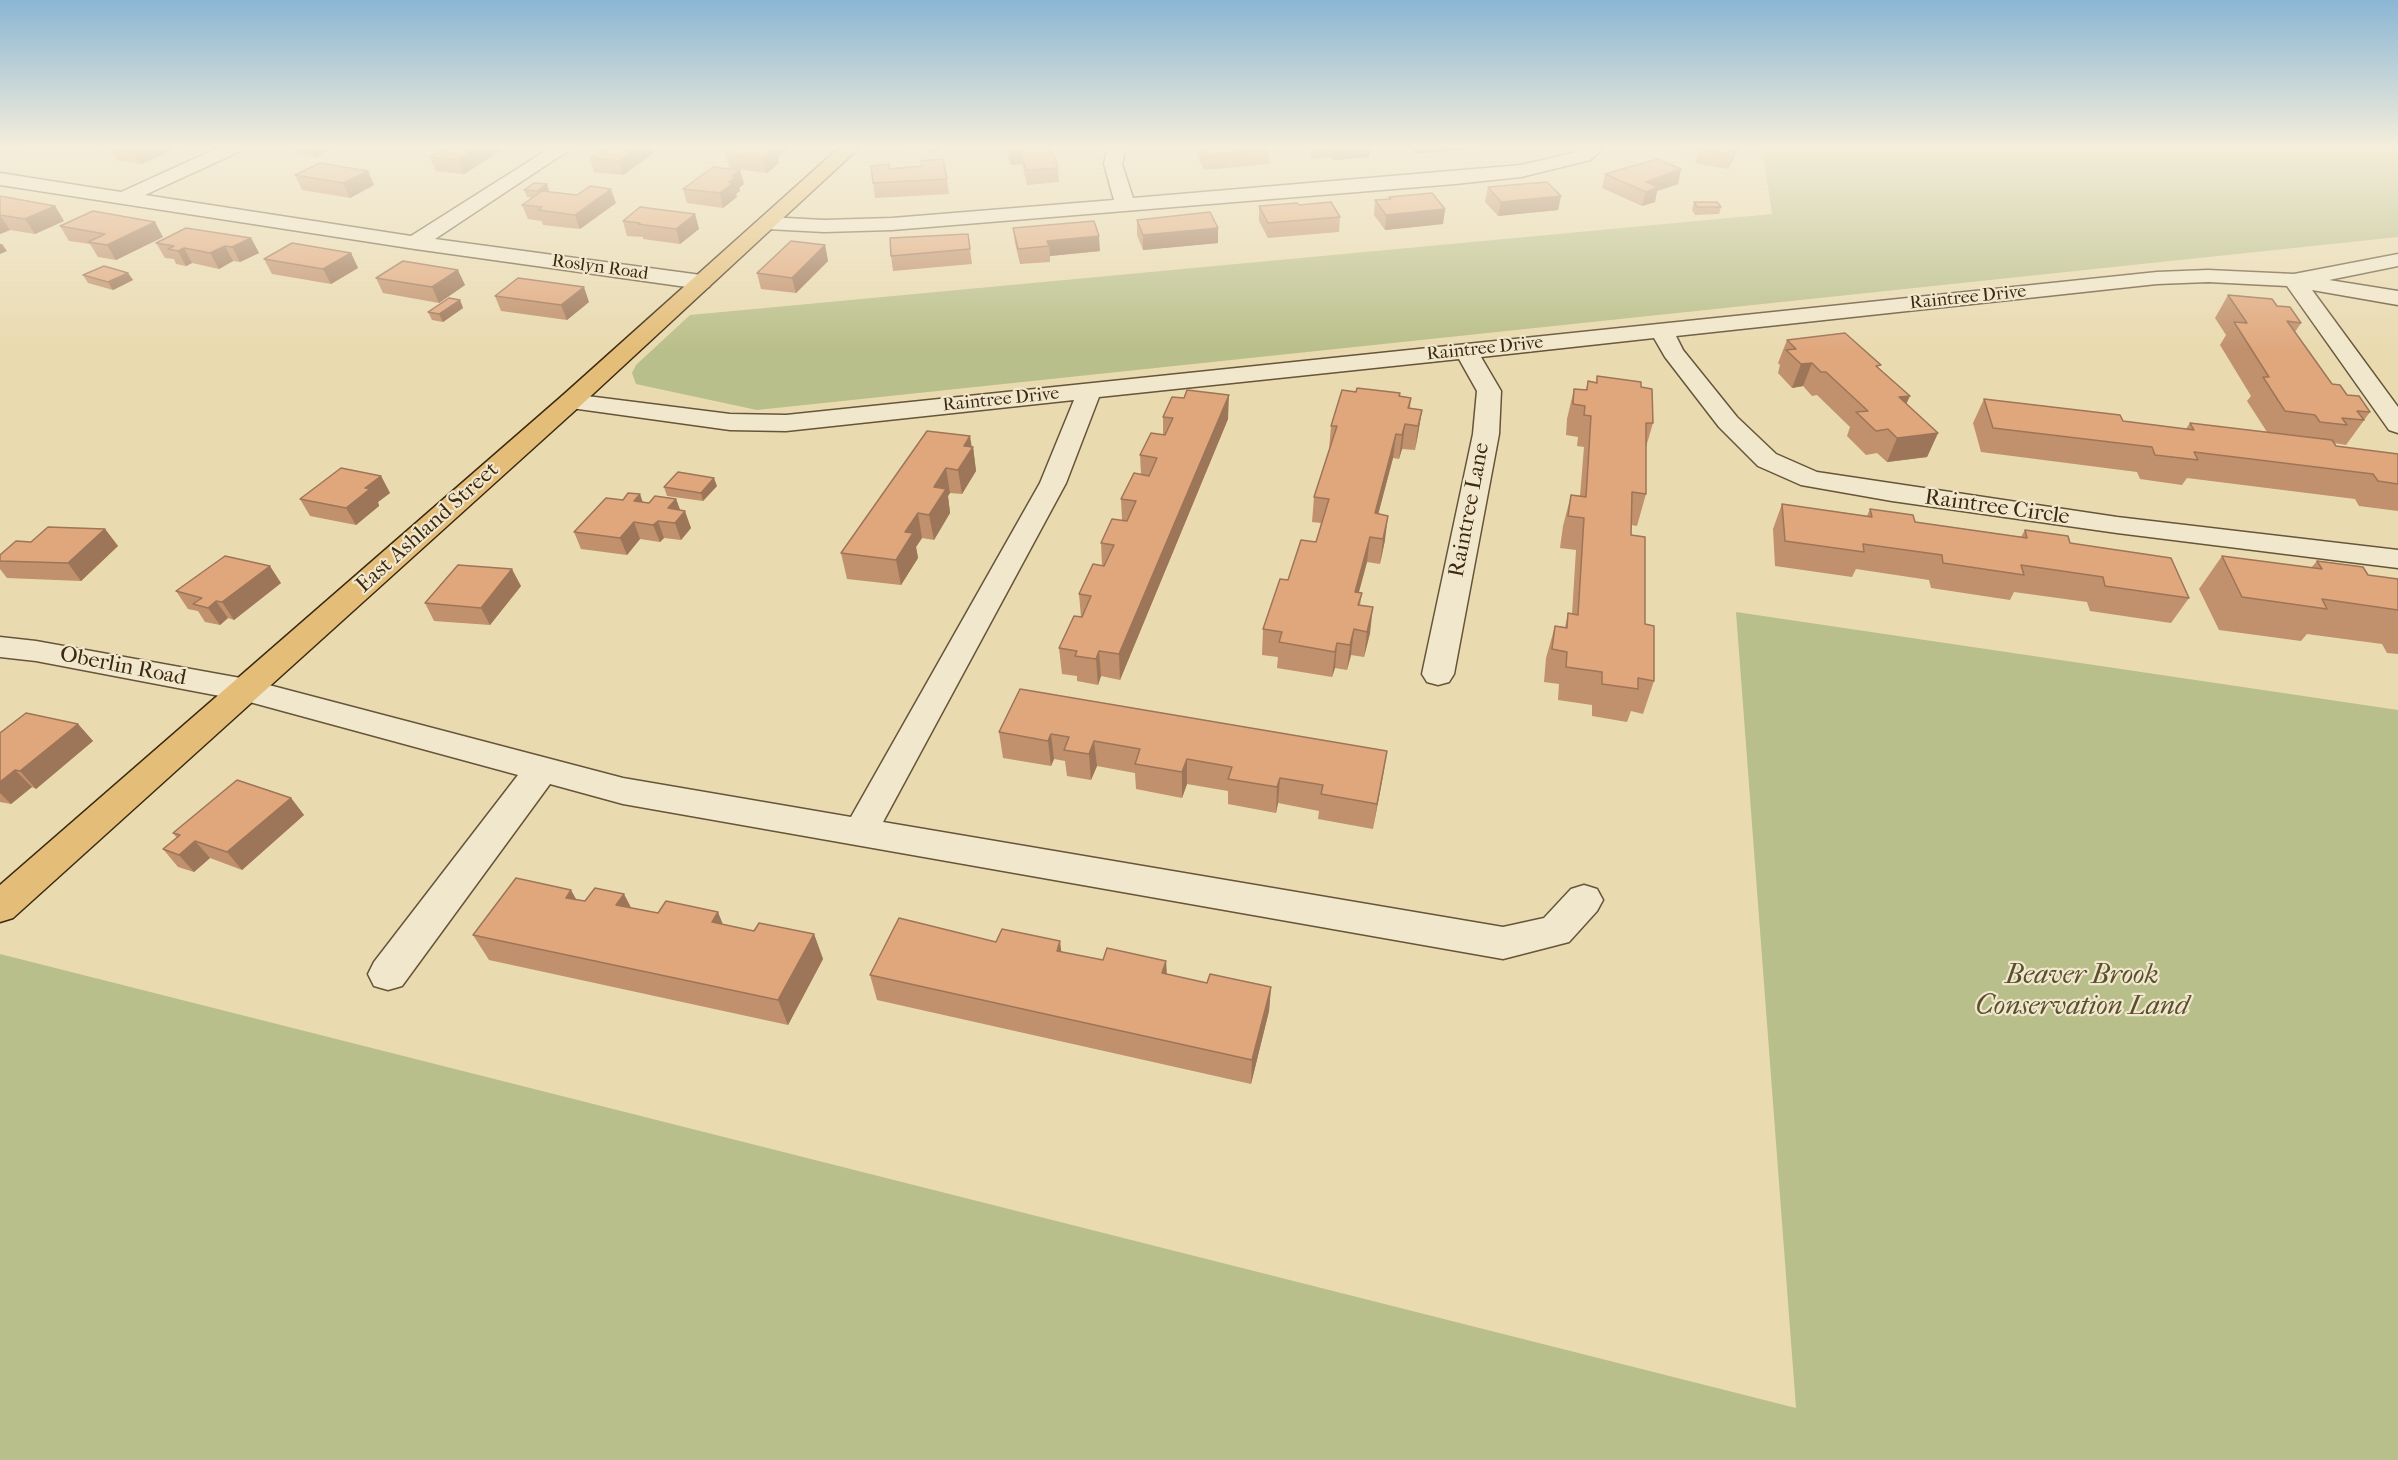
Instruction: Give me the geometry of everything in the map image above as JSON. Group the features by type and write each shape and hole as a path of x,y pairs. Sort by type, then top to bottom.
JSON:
{"main road":[{"name":"East Ashland Street","path":"0,907 571,401 777,214"}],"street":[{"name":"Roslyn Road","path":"234,214 416,243 701,282"},
{"path":"416,243 461,214"},
{"path":"767,223 824,226 892,224 1008,214"},
{"path":"2398,260 2294,280 2360,376 2398,426"},
{"name":"Raintree Drive","path":"571,401 730,422 786,423 2157,278 2208,276 2294,280 2398,298"},
{"name":"Raintree Circle","path":"1661,330 1672,352 1728,422 1767,460 1810,478 1892,493 2117,525 2398,559"},
{"name":"Raintree Lane","path":"1438,674 1486,434 1489,391 1466,351"},
{"path":"860,832 1053,483 1090,390"},
{"name":"Oberlin Road","path":"0,647 36,651 246,690 623,791 1503,943 1556,931 1584,900"},
{"path":"388,974 542,770"}],"green space":[{"path":"1771,214 2398,214 2398,237 757,410 636,384 632,373 636,365 690,315"},
{"name":"Beaver Brook Conservation Land","path":"1736,612 2398,710 2398,1460 0,1460 0,954 1796,1408"}],"building":[{"path":"0,214 36,214 25,219"},
{"path":"86,214 111,214 155,222 107,245 88,242 105,234 60,226"},
{"path":"631,214 695,214 676,229 623,221"},
{"path":"1211,214 1218,228 1143,235 1137,220"},
{"path":"1263,214 1338,214 1340,217 1268,223"},
{"path":"1094,221 1099,236 1047,241 1049,246 1018,249 1013,228"},
{"path":"186,228 251,238 232,247 225,246 210,253 184,248 178,251 168,249 174,246 156,243"},
{"path":"968,234 970,249 891,256 890,238"},
{"path":"791,241 825,245 792,278 757,273"},
{"path":"292,243 351,253 323,269 264,259"},
{"path":"403,261 458,270 432,287 376,278"},
{"path":"104,266 128,273 108,282 83,275"},
{"path":"518,278 584,287 561,305 495,296"},
{"path":"2228,295 2272,299 2277,306 2290,307 2301,323 2287,321 2332,384 2340,385 2347,395 2359,396 2370,412 2357,411 2364,420 2342,418 2347,425 2320,422 2315,415 2285,411 2263,377 2269,377 2234,322 2247,323"},
{"path":"449,298 460,300 439,314 428,312"},
{"path":"1845,333 1881,365 1876,366 1910,396 1899,397 1938,433 1897,438 1888,429 1876,431 1856,412 1868,411 1826,372 1821,372 1812,363 1801,364 1786,350 1796,349 1787,340"},
{"path":"1597,376 1641,382 1641,387 1652,389 1653,423 1646,423 1646,494 1632,492 1631,535 1645,537 1645,624 1654,626 1654,681 1638,678 1638,689 1602,684 1602,672 1566,667 1567,652 1552,649 1555,626 1567,628 1568,613 1578,615 1584,518 1568,516 1571,495 1586,497 1591,416 1584,415 1585,406 1573,404 1574,389 1587,390 1588,381 1597,383"},
{"path":"1357,388 1400,393 1399,396 1411,398 1408,408 1422,410 1418,426 1405,424 1402,435 1396,434 1375,513 1388,516 1383,539 1370,537 1355,592 1362,593 1358,605 1373,607 1367,632 1354,629 1350,645 1337,643 1335,652 1279,642 1282,632 1263,629 1280,579 1288,580 1301,540 1316,542 1329,499 1314,497 1337,426 1331,426 1342,390 1356,392"},
{"path":"1187,390 1229,395 1119,654 1099,651 1096,659 1075,656 1077,651 1059,648 1074,616 1082,617 1091,596 1079,594 1093,564 1104,566 1114,545 1101,543 1112,519 1127,521 1136,501 1121,499 1134,473 1149,476 1157,458 1140,455 1151,433 1165,435 1173,418 1163,417 1172,397 1184,398"},
{"path":"1984,399 2120,415 2123,421 2194,430 2190,423 2332,440 2336,446 2398,454 2398,484 2378,481 2373,474 2194,452 2198,460 2155,455 2152,447 1993,428"},
{"path":"927,431 970,436 964,446 973,447 958,470 946,468 934,487 946,489 929,515 918,513 905,532 913,533 896,560 841,553"},
{"path":"341,468 381,476 365,488 370,489 346,508 300,499"},
{"path":"678,472 714,478 701,493 664,487"},
{"path":"628,493 640,494 634,501 649,503 655,496 676,499 668,508 685,511 675,523 658,521 653,525 634,522 620,538 574,532 606,498 623,500"},
{"path":"1782,504 1872,517 1870,509 1913,515 1915,522 2027,538 2025,530 2068,536 2070,543 2171,558 2189,598 2105,586 2103,577 2021,565 2024,575 1943,563 1942,555 1863,544 1864,552 1785,541"},
{"path":"48,527 105,529 68,563 0,561 0,555 16,541 31,542"},
{"path":"225,556 270,566 222,602 216,601 208,608 193,604 202,598 176,591"},
{"path":"2222,556 2322,569 2317,561 2363,567 2368,575 2398,579 2398,610 2322,599 2327,609 2242,597"},
{"path":"458,565 512,569 481,608 425,603"},
{"path":"1020,689 1387,751 1377,804 1321,794 1323,785 1280,778 1277,787 1228,779 1232,767 1187,759 1182,772 1135,764 1140,749 1094,741 1089,754 1064,750 1069,737 1051,734 1048,741 999,732"},
{"path":"26,713 78,724 20,771 15,770 0,782 0,733"},
{"path":"237,780 291,798 227,852 195,841 179,855 163,849 180,835 173,833"},
{"path":"516,878 571,890 566,898 585,901 595,888 624,894 616,905 658,913 666,901 718,912 712,922 754,931 759,923 814,934 778,1000 473,935"},
{"path":"899,918 996,942 1002,929 1060,941 1057,951 1103,960 1107,948 1166,961 1162,973 1207,983 1210,974 1271,987 1252,1060 870,975"}]}
